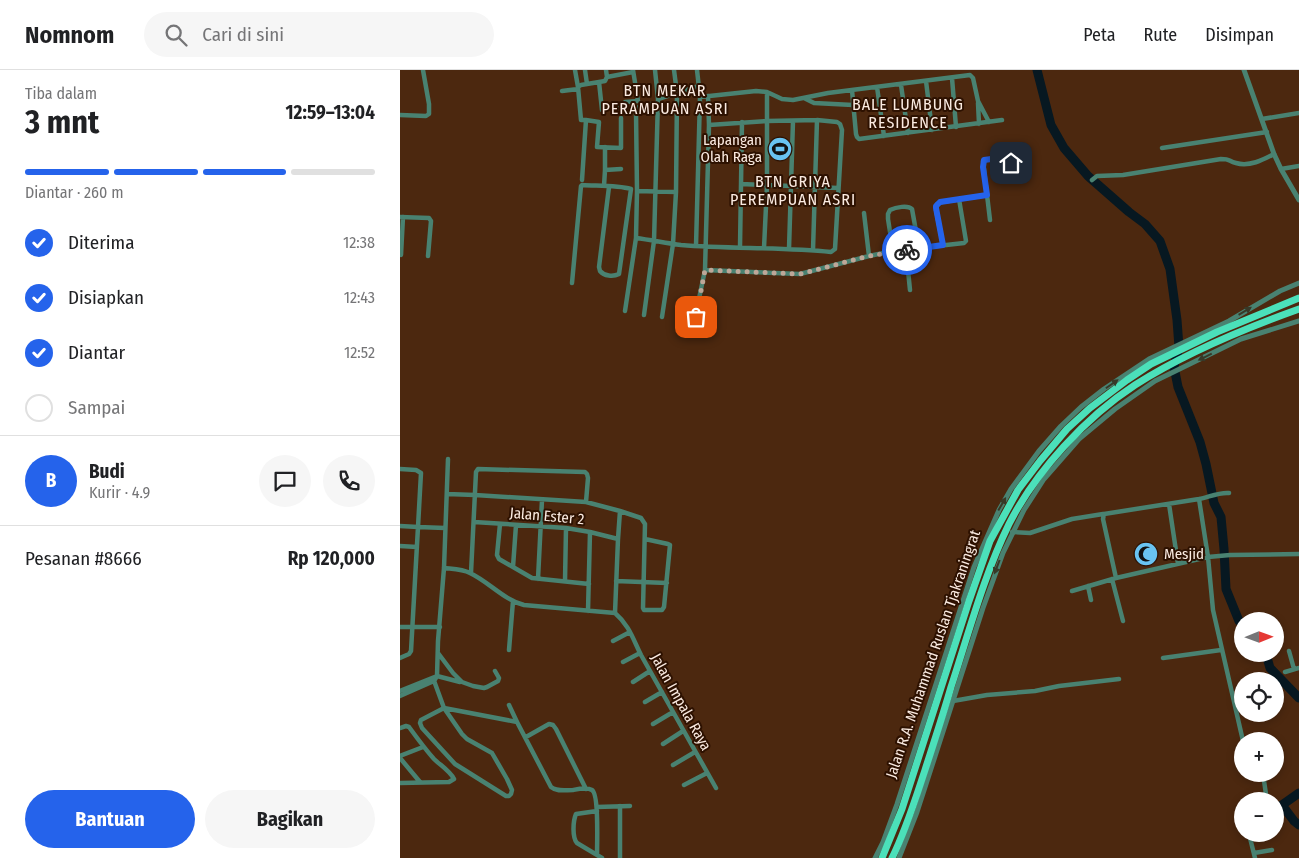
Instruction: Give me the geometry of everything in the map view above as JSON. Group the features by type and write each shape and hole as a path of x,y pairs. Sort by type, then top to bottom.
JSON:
{"highway":[{"name":"Jalan R.A. Muhammad Ruslan Tjakraningrat","path":"882,858 905,800 990,541 1018,490 1029,475 1067,429 1090,408 1150,362 1172,354 1246,319 1299,298"},
{"name":"Jalan R.A. Muhammad Ruslan Tjakraningrat","path":"892,858 914,803 988,575 1022,500 1049,462 1096,416 1134,386 1186,356 1299,309"}],"street":[{"path":"400,115 426,116 429,114 423,70"},
{"path":"575,70 581,120 599,122 597,147 621,148 621,118"},
{"path":"585,70 586,84"},
{"path":"606,70 607,77"},
{"path":"644,315 654,241 658,101 655,70"},
{"path":"662,317 673,244 676,192 677,93 674,70"},
{"path":"696,246 700,97 697,70"},
{"path":"1244,70 1274,154 1299,200"},
{"path":"562,90 578,88 579,85 599,82 607,77 633,71 638,100 625,102 619,108"},
{"path":"700,97 756,91 767,92 782,99 798,100 822,94 970,75 972,76 978,101 979,124"},
{"path":"952,78 956,127"},
{"path":"926,80 932,130"},
{"path":"599,82 602,110"},
{"path":"901,84 908,133"},
{"path":"624,311 636,238 636,112 641,106 699,86"},
{"path":"877,87 884,136"},
{"path":"852,90 858,139 1002,120"},
{"path":"764,248 767,185 767,92"},
{"path":"692,332 705,270 708,96"},
{"path":"804,98 814,103 853,105"},
{"path":"978,101 989,122"},
{"path":"1262,119 1299,113"},
{"path":"582,180 586,120"},
{"path":"636,238 696,246 789,248 831,252 835,249 842,128 837,122 817,120 767,121 709,125"},
{"path":"813,250 817,120"},
{"path":"789,248 793,121"},
{"path":"740,247 742,122"},
{"path":"1162,148 1266,132"},
{"path":"572,283 582,185 607,187 629,188 631,189 619,273 616,275 605,275 602,274 599,267 607,187 604,170 605,147"},
{"path":"1092,180 1096,176 1124,175 1230,159 1235,163 1262,162 1274,154"},
{"path":"990,220 983,167 984,160 1006,157 1011,163 1013,174"},
{"path":"1281,169 1299,166"},
{"path":"604,170 622,169"},
{"path":"741,184 838,188"},
{"path":"637,191 676,192"},
{"path":"943,245 936,206 940,202 987,195"},
{"path":"705,270 800,274 893,251 964,243 966,241 959,199"},
{"path":"893,251 888,216 893,208 909,207 912,209 919,248"},
{"path":"864,213 869,256"},
{"path":"402,255 402,217 428,217 431,221 428,256"},
{"path":"906,250 910,290"},
{"name":"Jalan R.A. Muhammad Ruslan Tjakraningrat","path":"875,858 883,842 907,776 974,567 999,510 1011,489 1038,451 1061,426 1104,389 1174,346 1229,320 1280,290 1299,283"},
{"path":"899,858 917,812 993,578 1012,532 1044,479 1079,439 1137,392 1172,372 1241,339 1299,321"},
{"path":"448,459 444,568 435,678 444,708 465,737 489,751 495,757 512,790 511,794 506,796 455,764 420,725 421,720 444,708 517,722"},
{"path":"471,573 476,472 480,468 585,472 587,474 586,502"},
{"path":"400,469 416,470 421,473 413,627 410,653 400,658"},
{"path":"1012,532 1030,533 1072,519 1229,493"},
{"path":"446,494 586,502 641,518 645,524 644,539 642,608 644,610 662,610 664,608 670,545 644,539"},
{"path":"1199,499 1208,557 1213,610 1241,732"},
{"path":"538,579 542,500"},
{"path":"1169,504 1178,564"},
{"path":"444,568 471,573 513,601 524,605 615,613 620,511"},
{"path":"1103,514 1122,621"},
{"name":"Jalan Ester 2","path":"474,522 566,528 618,539"},
{"path":"500,524 499,559 530,578 589,584"},
{"path":"513,567 516,525"},
{"path":"400,526 445,528"},
{"path":"565,581 566,528"},
{"path":"588,611 590,532"},
{"path":"400,546 417,547"},
{"path":"1072,591 1208,557 1299,554"},
{"path":"616,581 667,582"},
{"path":"1088,586 1091,600"},
{"path":"509,650 513,601"},
{"name":"Jalan Impala Raya","path":"615,613 627,626 640,653 716,788"},
{"path":"400,627 440,627"},
{"path":"613,641 630,632"},
{"path":"1163,658 1221,650"},
{"path":"1285,672 1296,668 1289,651"},
{"path":"438,653 462,682"},
{"path":"623,662 640,653"},
{"path":"633,682 650,670"},
{"path":"400,694 435,678 487,688 499,680 495,671"},
{"path":"953,701 1118,679"},
{"path":"645,702 662,692"},
{"path":"509,705 553,790 586,789 595,792 600,857"},
{"path":"653,724 673,712"},
{"path":"526,737 547,725 553,725 586,789"},
{"path":"400,728 408,727 423,747 454,779 449,782 400,783"},
{"path":"662,744 683,731"},
{"path":"420,782 400,757 423,747"},
{"path":"673,765 695,752"},
{"path":"684,785 707,773"},
{"path":"620,806 620,858"},
{"path":"600,857 574,840 576,814 597,809 630,806"},
{"path":"1251,842 1254,855 1272,850"}],"waterway":[{"path":"1037,70 1051,125 1064,148 1088,176 1145,224 1160,241 1170,269 1177,320 1179,347 1174,367 1178,387 1200,442 1214,503 1221,517 1226,589 1235,612"},
{"path":"1268,662 1270,668 1299,698"},
{"path":"1299,793 1282,805 1299,825"}],"way so far":[{"path":"696,317 705,270 800,274 869,256 907,250"}],"place":[{"name":"Lapangan Olah Raga","path":"780,149"},
{"name":"Mesjid","path":"1146,554"}],"district":[{"name":"BTN MEKAR PERAMPUAN ASRI","path":"665,99"},
{"name":"BALE LUMBUNG RESIDENCE","path":"908,113"},
{"name":"BTN GRIYA PEREMPUAN ASRI","path":"793,190"}],"route":[{"path":"907,250 943,245 936,208 940,202 987,195 983,167 984,160 1006,157 1011,163"}]}
